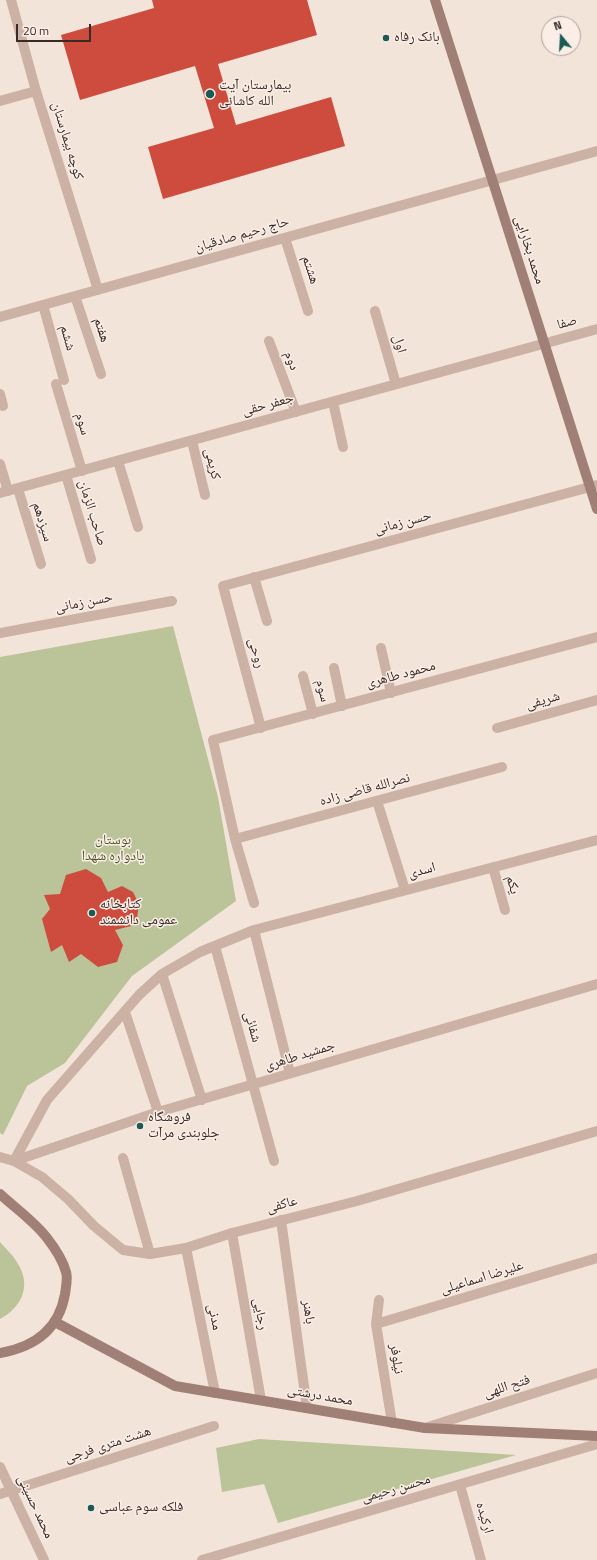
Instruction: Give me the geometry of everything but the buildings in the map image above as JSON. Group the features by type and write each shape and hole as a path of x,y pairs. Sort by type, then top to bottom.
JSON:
{"main road":[{"name":"محمد بخارایی","path":"435,0 544,344 593,486 597,509"},
{"path":"0,1194 46,1237 58,1255 66,1273 66,1289 62,1308 55,1322 44,1334 24,1345 0,1352"},
{"name":"محمد درشتی","path":"55,1322 175,1386 425,1428 597,1436"}],"street":[{"name":"کوچه بیمارستان","path":"11,0 36,90 98,290"},
{"path":"0,101 36,90"},
{"name":"حاج رحیم صادقیان","path":"0,317 597,151"},
{"name":"هشتم","path":"285,238 308,310"},
{"name":"هفتم","path":"75,296 101,374"},
{"name":"ششم","path":"43,305 60,382"},
{"name":"اول","path":"374,311 396,384"},
{"name":"صفا","path":"544,344 597,329"},
{"name":"دوم","path":"269,342 296,412"},
{"name":"جعفر حقی","path":"8,491 544,344"},
{"name":"سوم","path":"60,382 82,471"},
{"path":"0,394 3,406"},
{"path":"333,402 343,447"},
{"name":"کریمی","path":"192,440 205,495"},
{"path":"118,461 138,527"},
{"name":"سیزدهم","path":"0,464 8,491 40,564"},
{"name":"صاحب الزمان","path":"66,476 91,559"},
{"name":"حسن زمانی","path":"223,586 593,486"},
{"path":"254,577 267,620"},
{"name":"روحی","path":"223,586 261,728"},
{"name":"حسن زمانی","path":"0,633 172,601"},
{"name":"محمود طاهری","path":"235,839 213,740 597,637"},
{"path":"381,648 390,693"},
{"path":"334,668 342,706"},
{"name":"سوم","path":"303,676 313,714"},
{"name":"شریفی","path":"496,728 597,700"},
{"name":"نصرالله قاضی زاده","path":"235,839 502,767"},
{"path":"377,801 405,890"},
{"path":"235,839 254,903"},
{"name":"اسدی","path":"14,1161 47,1100 139,995 162,974 200,952 254,930 597,840"},
{"name":"یکم","path":"493,867 505,910"},
{"path":"254,930 290,1073"},
{"name":"شفائی","path":"215,946 274,1161"},
{"path":"162,974 202,1100"},
{"name":"جمشید طاهری","path":"14,1161 158,1112 597,984"},
{"path":"125,1012 158,1112"},
{"name":"عاکفی","path":"0,1158 14,1161 42,1178 68,1199 94,1226 123,1250 150,1254 186,1248 232,1233 357,1201 597,1131"},
{"path":"123,1158 150,1254"},
{"name":"باهنر","path":"281,1220 307,1408"},
{"name":"رجایی","path":"232,1233 261,1400"},
{"name":"مدنی","path":"186,1248 215,1393"},
{"name":"علیرضا اسماعیلی","path":"376,1324 597,1258"},
{"name":"نیلوفر","path":"379,1300 376,1324 392,1423"},
{"name":"فتح اللهی","path":"425,1428 597,1373"},
{"name":"هشت متری فرجی","path":"0,1494 214,1426"},
{"name":"محسن رحیمی","path":"202,1560 597,1444"},
{"name":"محمد حسینی","path":"0,1466 44,1560"},
{"name":"ارکیده","path":"460,1485 481,1560"}],"green space":[{"name":"بوستان یادواره شهدا","path":"173,626 218,797 236,901 132,976 65,1063 27,1086 3,1135 0,1133 0,657"},
{"path":"0,1242 12,1255 22,1272 24,1288 19,1303 14,1309 0,1319"},
{"path":"259,1439 516,1455 278,1523 264,1484 222,1492 216,1448"}],"place":[{"name":"بانک رفاه","path":"386,38"},
{"name":"بیمارستان آیت الله کاشانی","path":"210,94"},
{"name":"کتابخانه عمومی دانشمند","path":"92,913"},
{"name":"فروشگاه جلوبندی مرآت","path":"140,1126"},
{"name":"فلکه سوم عباسی","path":"91,1508"}]}
